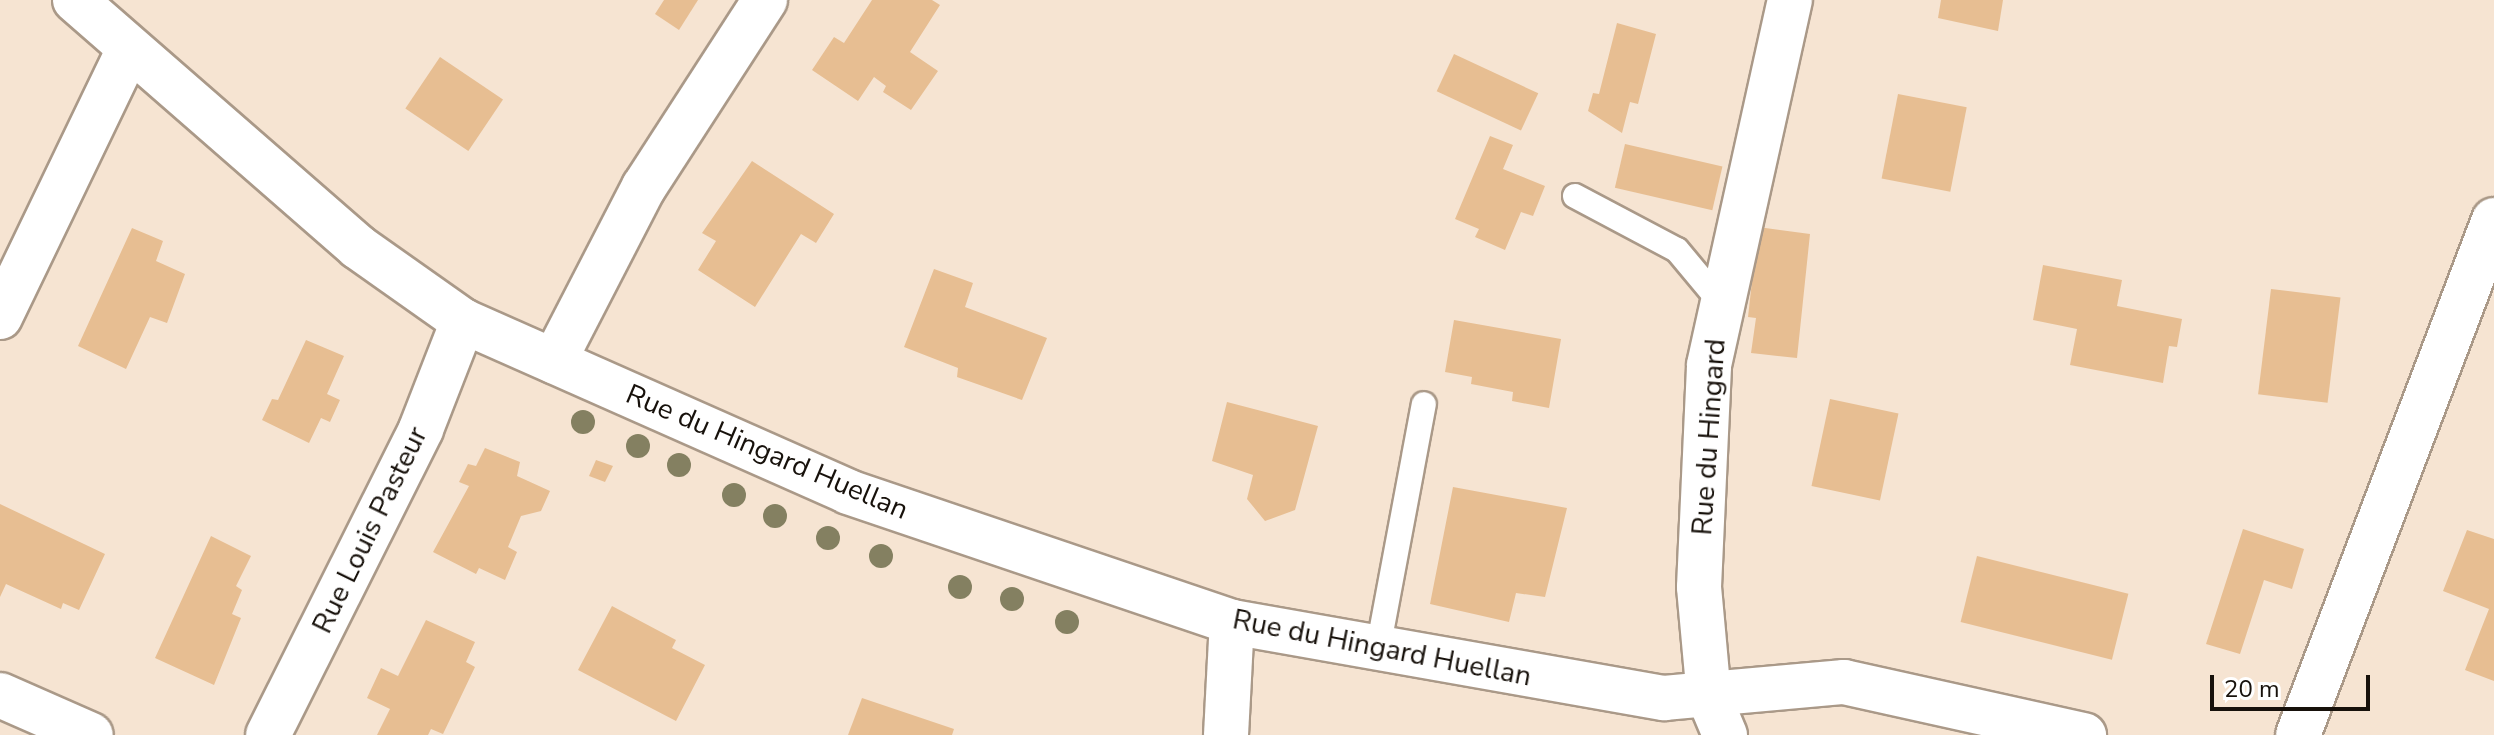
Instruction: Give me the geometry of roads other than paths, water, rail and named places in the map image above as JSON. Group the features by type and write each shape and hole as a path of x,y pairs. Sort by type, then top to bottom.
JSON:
{"street":[{"name":"Rue du Hingard Huellan","path":"75,0 128,51 358,247 463,321 848,492 1232,622 1664,698 1717,716 1755,688 1844,682 2084,735"},
{"path":"554,361 644,187 765,0"},
{"name":"Rue du Hingard","path":"1717,716 1699,587 1709,365 1785,20"},
{"path":"0,317 128,51"},
{"path":"2298,735 2494,220"},
{"name":"Rue Louis Pasteur","path":"268,735 421,429 463,321"},
{"path":"1226,735 1232,622"},
{"path":"0,695 91,735"}],"lane":[{"path":"1769,0 1785,20"},
{"path":"1575,196 1677,250 1722,304"},
{"path":"1378,649 1424,404"}]}
